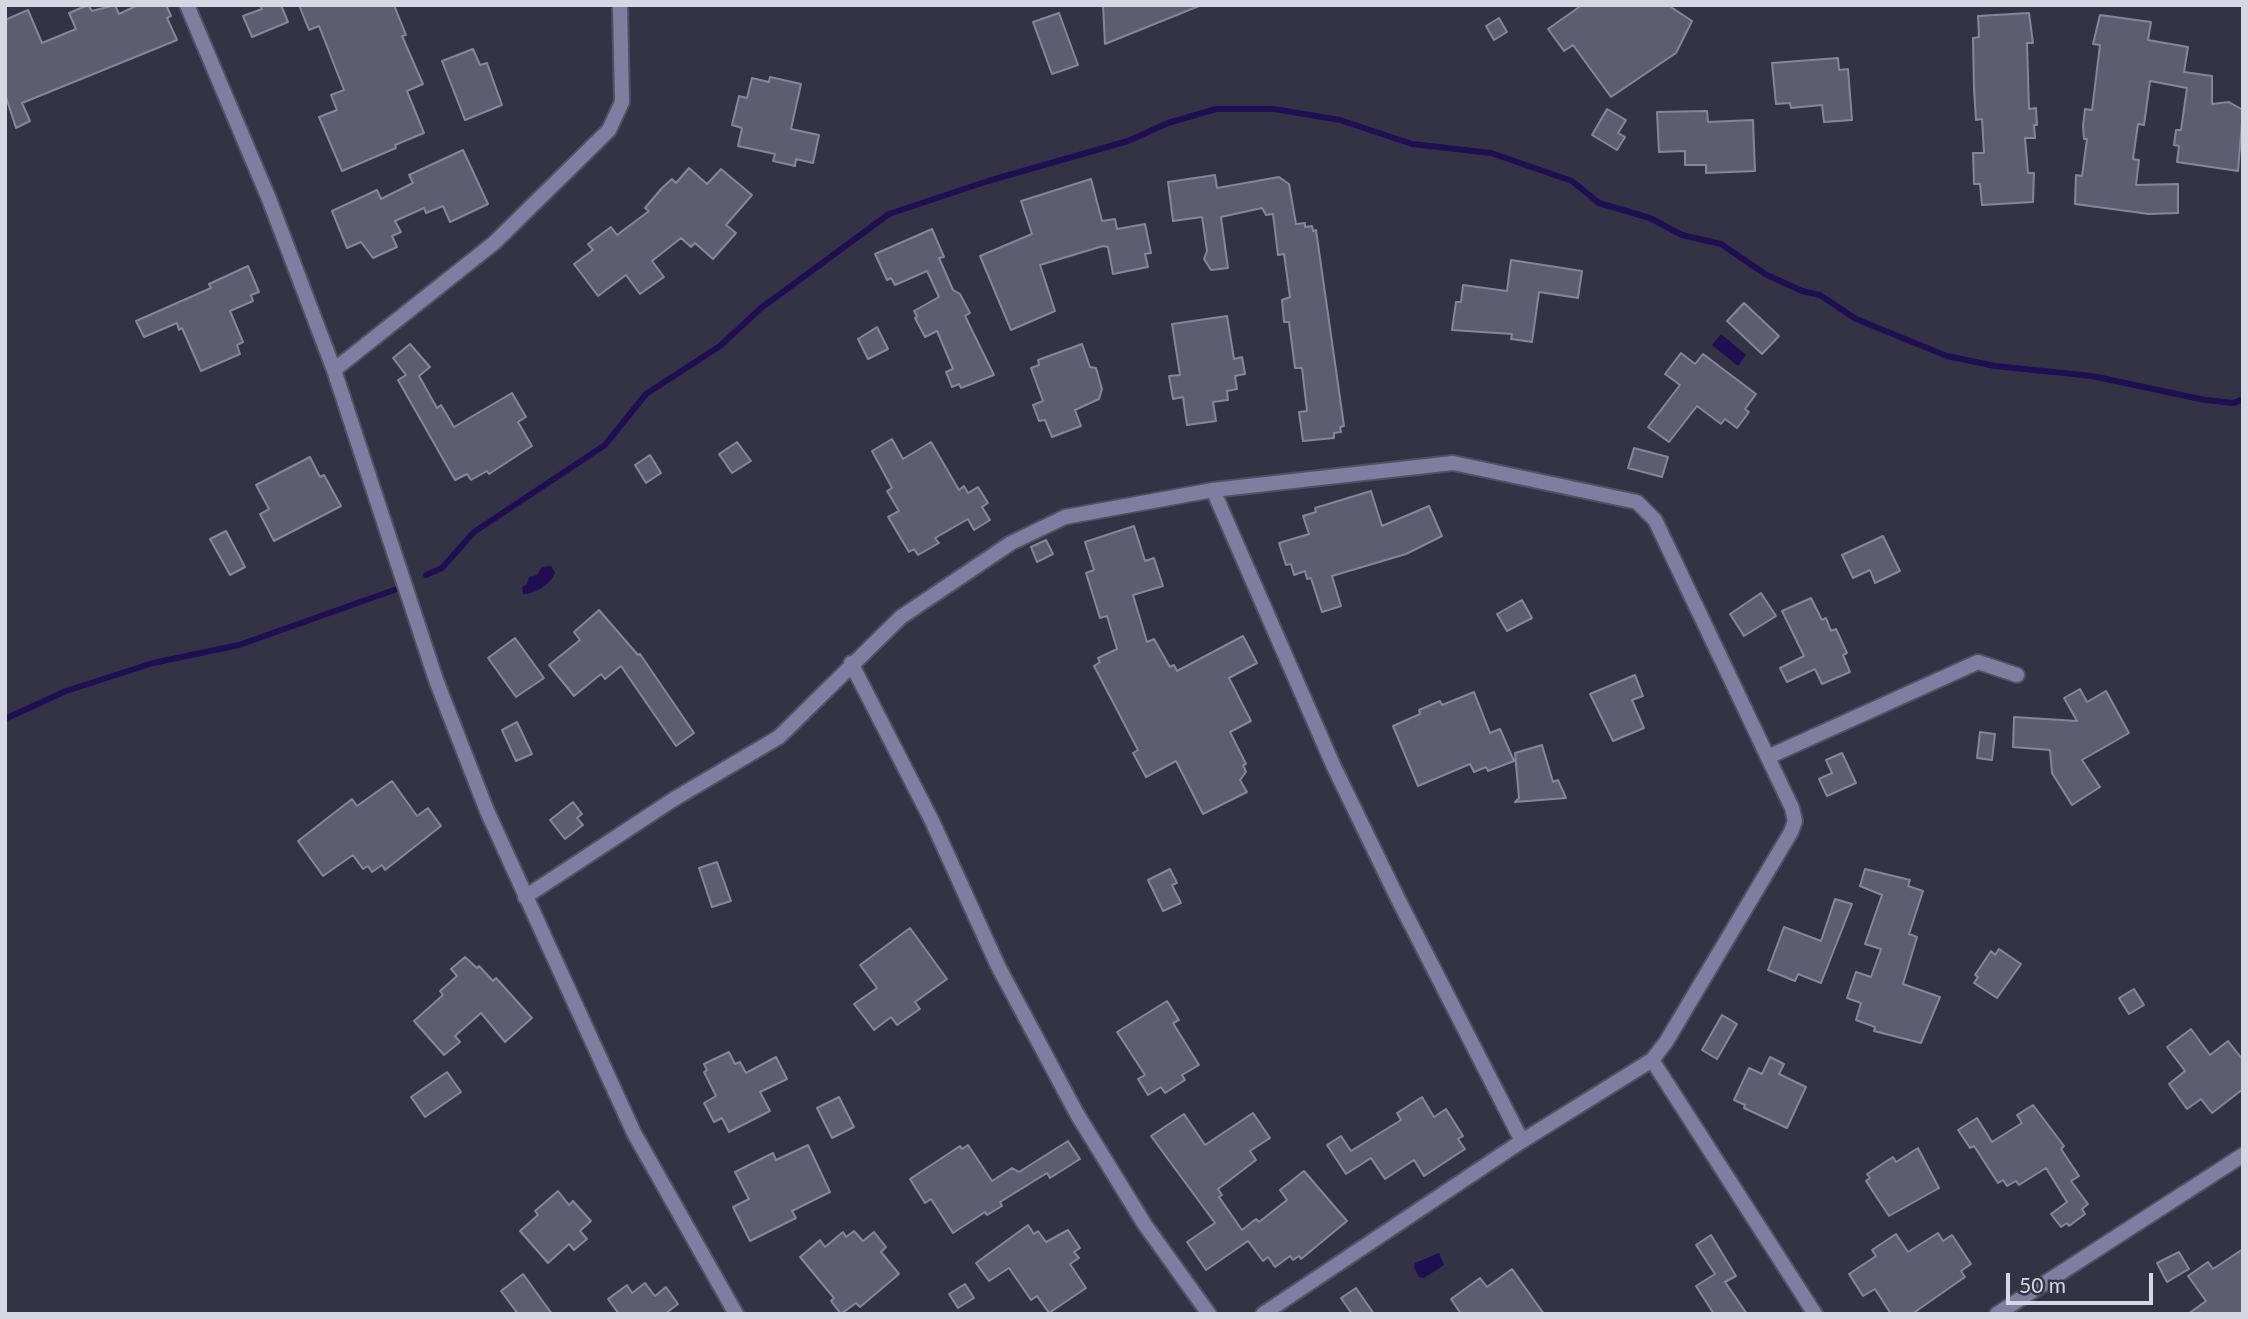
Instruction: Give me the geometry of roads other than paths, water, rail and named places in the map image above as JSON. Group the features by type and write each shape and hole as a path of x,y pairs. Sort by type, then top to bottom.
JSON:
{"street":[{"path":"187,5 269,199 334,370 436,680 525,897 634,1133 736,1314"},
{"path":"334,370 495,243 609,130 622,102 620,5"},
{"path":"525,897 674,799 779,737 850,663 901,617 1011,543 1065,517 1213,490 1453,463 1637,502 1655,520 1792,808 1795,821 1791,832 1666,1042 1652,1060 1522,1141 1263,1314"},
{"path":"1213,490 1340,779 1522,1141"},
{"path":"1768,757 1978,662 2017,675"},
{"path":"850,663 932,821 998,966 1077,1114 1145,1225 1209,1314"},
{"path":"1652,1060 1815,1314"},
{"path":"1997,1314 2243,1155"}],"waterway":[{"path":"426,575 442,568 474,532 605,445 646,394 720,346 761,308 889,214 988,181 1128,141 1168,123 1216,109 1274,109 1340,120 1412,144 1491,153 1572,181 1599,203 1650,218 1682,235 1721,244 1765,274 1802,291 1820,295 1856,319 1947,356 1995,366 2092,376 2205,400 2234,403 2243,399"},
{"path":"5,719 66,691 153,663 239,645 397,589"}]}
